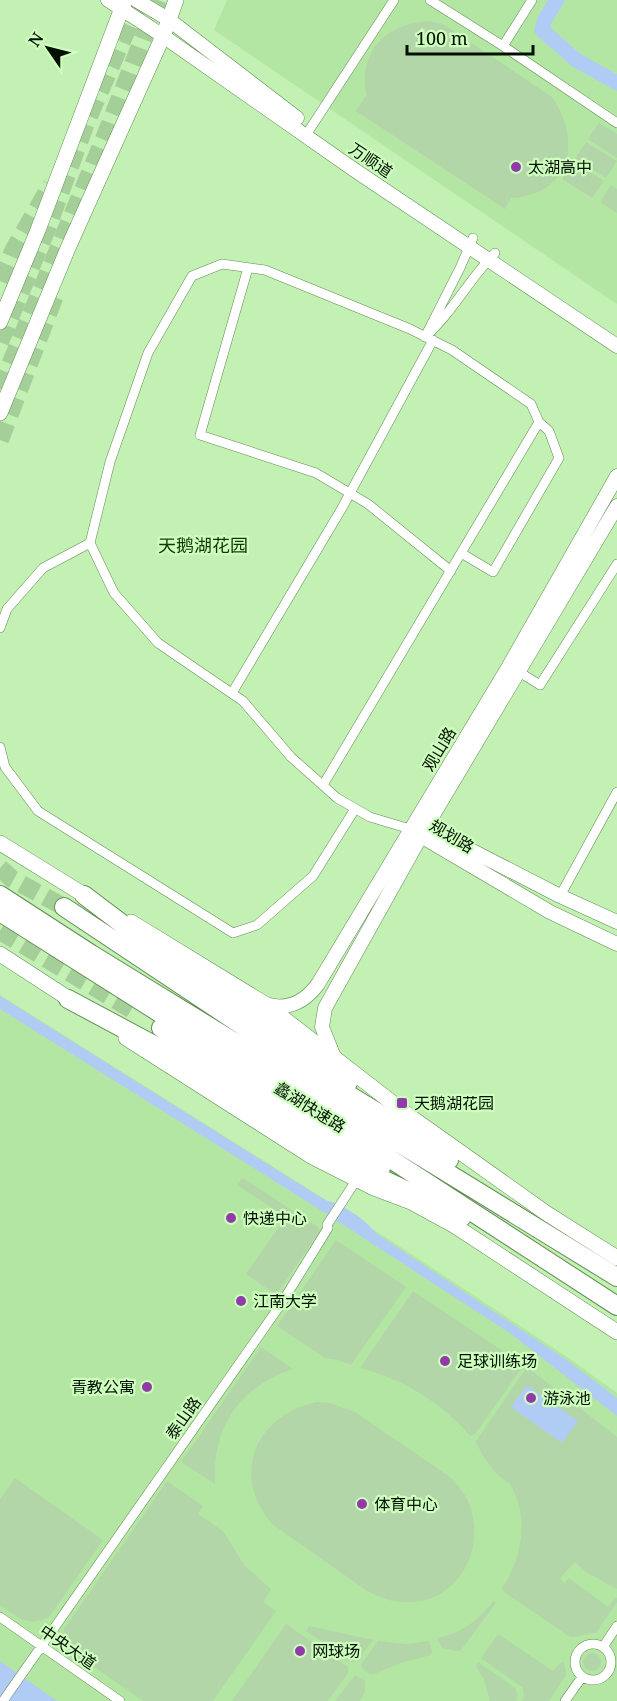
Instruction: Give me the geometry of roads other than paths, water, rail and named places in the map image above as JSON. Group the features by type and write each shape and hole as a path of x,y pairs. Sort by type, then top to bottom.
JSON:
{"highway":[{"name":"蠡湖快速路","path":"0,895 87,960 617,1306"},
{"path":"84,895 171,961 294,1040 408,1131 556,1239"},
{"path":"64,907 321,1078 408,1131"},
{"name":"蠡湖快速路","path":"0,912 87,960 617,1277"},
{"path":"68,999 167,1052 320,1149 365,1172 453,1211"},
{"path":"139,1014 325,1135 617,1312"}],"main road":[{"path":"0,413 68,248 163,36 176,0"},
{"path":"0,322 38,230 123,4"},
{"path":"0,843 178,949 265,1004 408,1115 546,1213 617,1258"},
{"path":"0,954 131,1042 294,1145 374,1188 411,1202 455,1226 617,1332"}],"street":[{"name":"万顺道","path":"108,0 123,4 163,36 471,242 617,334"},
{"name":"万顺道","path":"136,0 168,20 308,132"},
{"path":"308,132 394,0"},
{"path":"430,0 617,123"},
{"path":"503,46 532,0"},
{"path":"232,693 312,561 349,493 429,338 471,242"},
{"name":"万顺道","path":"492,256 617,346"},
{"path":"429,338 492,256"},
{"path":"419,831 369,817 337,798 291,757 243,700 158,643 114,592 90,543 110,462 148,353 192,276 222,264 265,270 429,338 452,350 531,404 539,422 549,431 560,458 493,572 461,553"},
{"path":"248,268 200,435 316,473 368,504 451,571"},
{"path":"323,785 539,422"},
{"name":"观山路","path":"514,669 617,476"},
{"name":"观山路","path":"334,1057 322,1027 325,1008 419,831 514,669 617,506"},
{"path":"0,628 7,609 44,568 90,543"},
{"path":"514,669 540,685 617,564"},
{"path":"0,747 5,767 38,810 233,933 257,925 313,876 355,809"},
{"path":"560,897 617,792"},
{"name":"观山路","path":"265,1004 279,1009 310,996 419,831"},
{"name":"规划路","path":"419,831 617,922"},
{"name":"规划路","path":"419,831 550,912 617,944"},
{"name":"泰山路","path":"3,1701 281,1304 357,1179"},
{"name":"中央大道","path":"0,1617 120,1701"},
{"path":"603,1647 617,1626"},
{"path":"592,1644 603,1647 610,1658 608,1672 593,1680 582,1677 575,1665 578,1652 592,1644"},
{"path":"608,1672 617,1679"},
{"path":"565,1701 582,1677"}],"water":[{"path":"0,996 325,1200 353,1213 377,1234 568,1361 617,1398 617,1416 511,1334 322,1211 0,1009"},
{"path":"527,1385 578,1421 562,1443 511,1407"},
{"path":"0,1661 57,1701 10,1701 0,1696"}],"waterway":[{"path":"557,0 545,19 542,30 576,60 617,83"}],"tunnel":[{"path":"0,342 48,226 86,123 140,0"},
{"path":"0,389 104,139 158,0"},
{"path":"0,281 14,249 51,185"},
{"path":"0,440 56,293"},
{"path":"0,868 12,879 64,907"},
{"path":"0,931 139,1014"}],"place":[{"name":"太湖高中","path":"516,167"},
{"name":"天鹅湖花园","path":"402,1103"},
{"name":"快递中心","path":"231,1218"},
{"name":"江南大学","path":"241,1301"},
{"name":"足球训练场","path":"445,1361"},
{"name":"青教公寓","path":"147,1387"},
{"name":"游泳池","path":"531,1398"},
{"name":"体育中心","path":"362,1504"},
{"name":"网球场","path":"300,1651"}],"district":[{"name":"天鹅湖花园","path":"203,545"}]}
